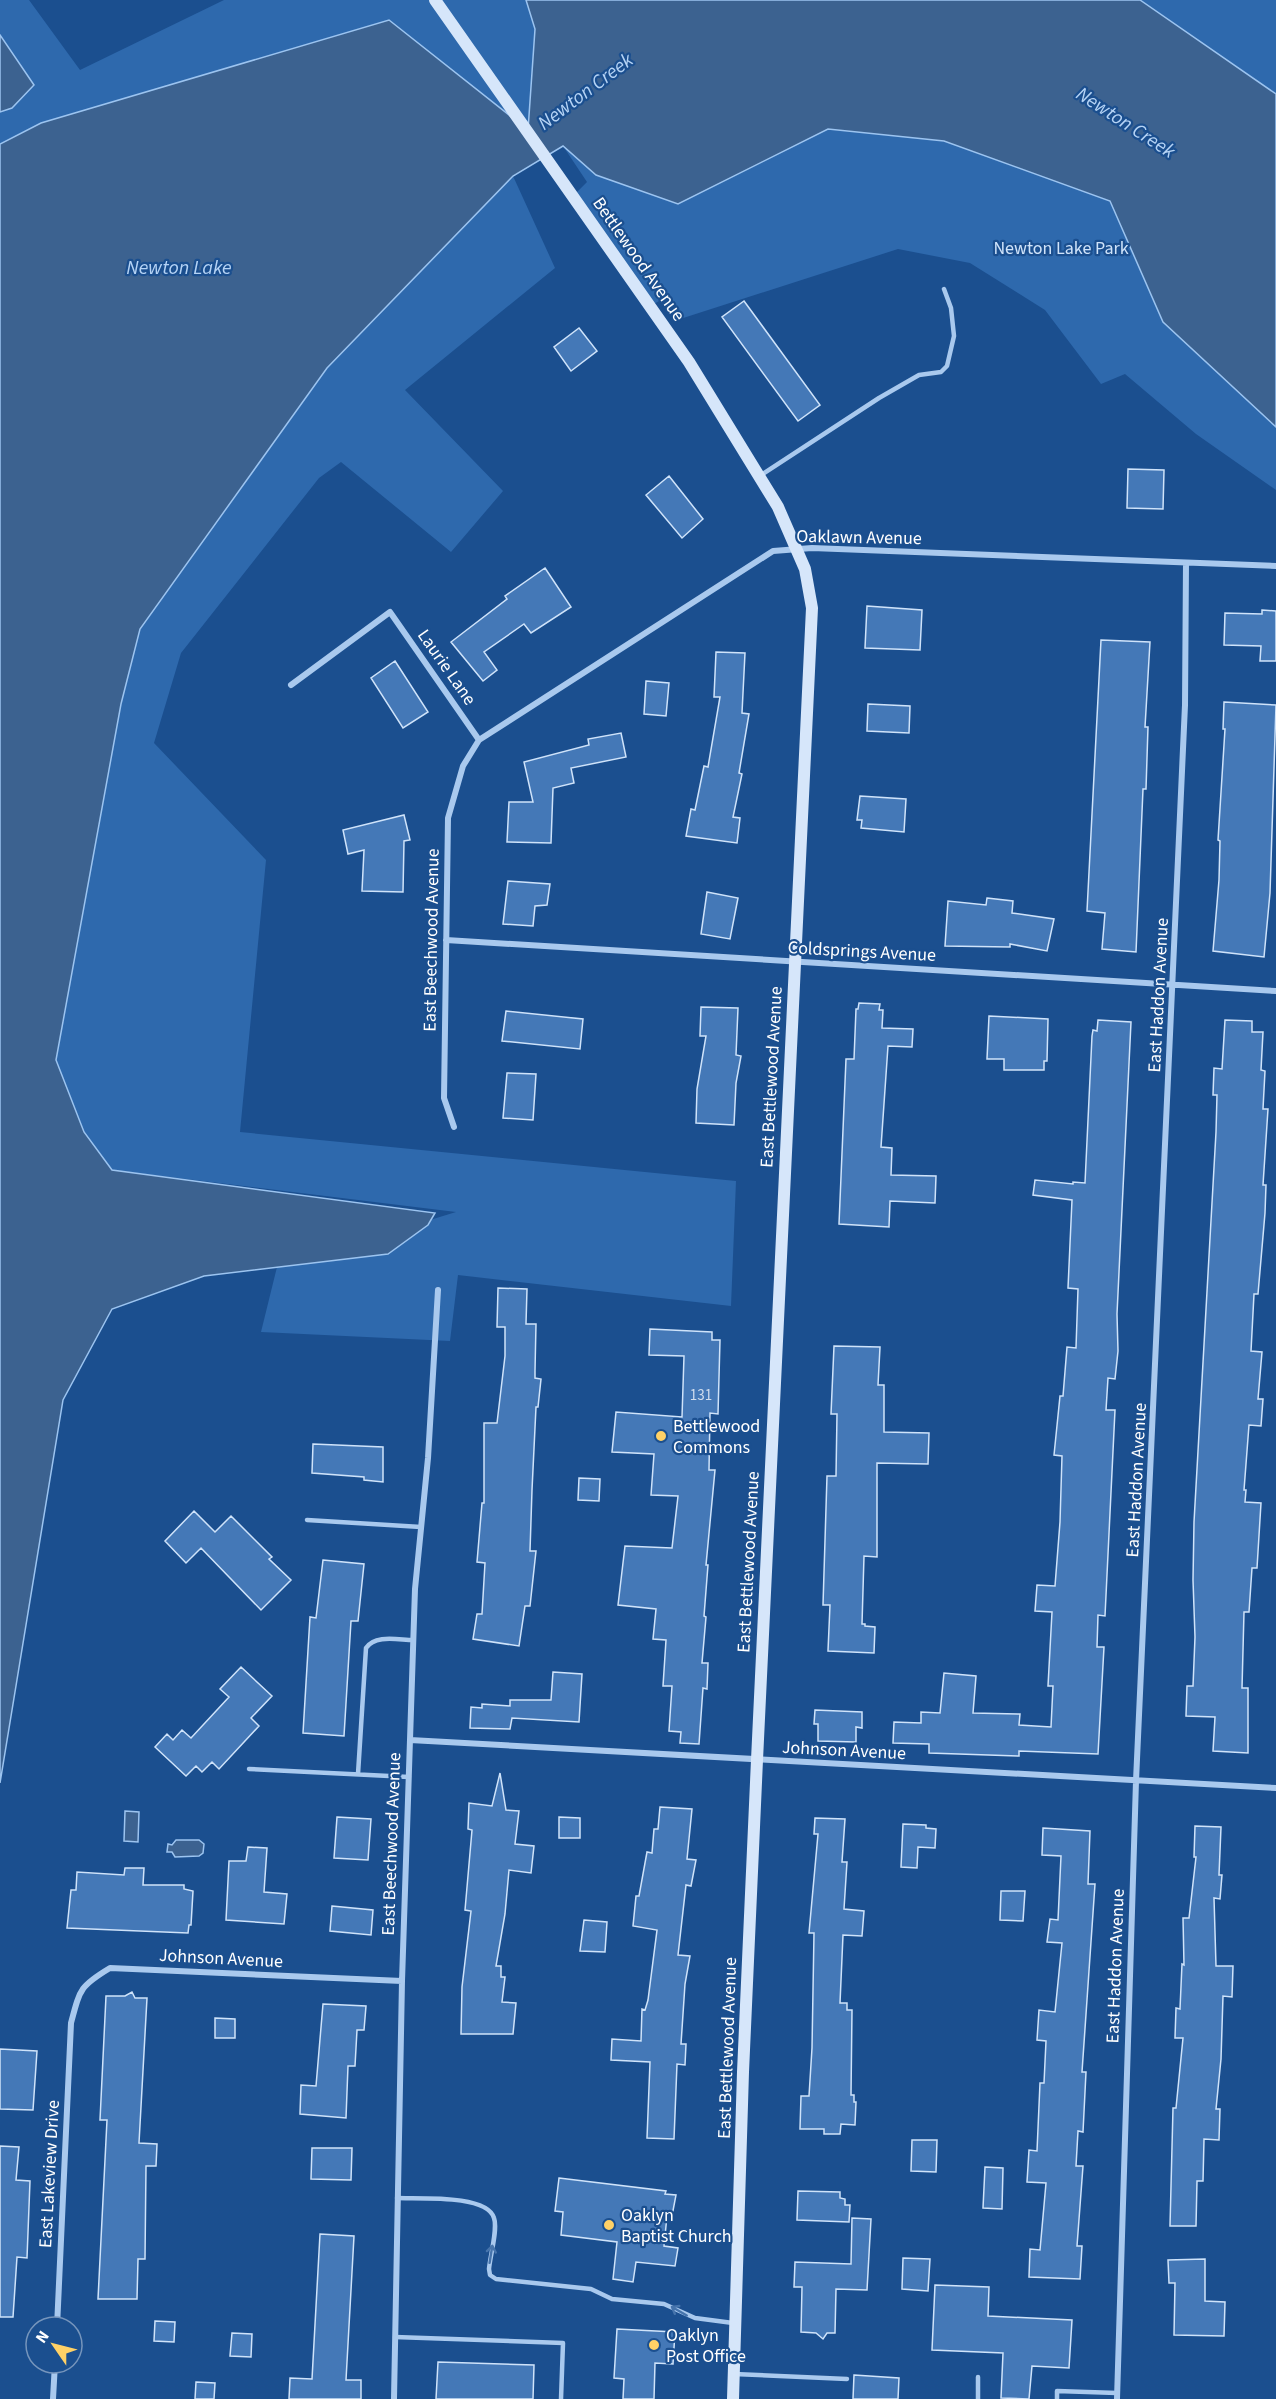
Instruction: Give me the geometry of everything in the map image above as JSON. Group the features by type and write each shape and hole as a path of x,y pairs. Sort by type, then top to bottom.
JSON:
{"street":[{"name":"Bettlewood Avenue","path":"435,0 689,362 778,507 796,550"},
{"name":"Oaklawn Avenue","path":"468,755 479,740 773,552 812,548 1276,566"},
{"name":"East Bettlewood Avenue","path":"733,2399 743,2084 757,1760 812,608 805,569 796,550"},
{"name":"East Haddon Avenue","path":"1117,2396 1136,1781 1185,705 1186,563"},
{"name":"Laurie Lane","path":"291,685 390,612 479,740"},
{"name":"East Beechwood Avenue","path":"454,1127 444,1098 448,818 468,755"},
{"name":"Coldsprings Avenue","path":"446,940 1276,991"},
{"name":"East Beechwood Avenue","path":"394,2399 402,1981 415,1588 428,1458 438,1290"},
{"name":"Johnson Avenue","path":"410,1740 1276,1788"},
{"name":"Johnson Avenue","path":"71,2023 78,1998 87,1982 110,1968 402,1981"},
{"name":"East Lakeview Drive","path":"58,2315 71,2023"},
{"path":"53,2399 54,2375"}],"lane":[{"path":"759,477 879,398 920,375 940,372 947,366 954,336 951,308 944,289"},
{"path":"307,1520 421,1527"},
{"path":"358,1774 366,1648 370,1642 377,1640 413,1640"},
{"path":"249,1769 409,1777"},
{"path":"398,2198 454,2200 478,2204 488,2209 494,2217 495,2227 489,2269 490,2275 496,2279 591,2289 612,2299 664,2304 695,2318 735,2323"},
{"path":"395,2337 563,2343 561,2399"},
{"path":"734,2374 847,2379"},
{"path":"978,2377 978,2399"},
{"path":"1057,2399 1057,2391 1117,2396"}],"green space":[{"path":"0,0 29,0 80,70 224,0 526,0 535,29 528,130 41,123 0,144"},
{"path":"1140,0 1276,0 1276,94 1270,91"},
{"name":"Newton Lake Park","path":"828,129 944,141 1110,201 1163,322 1276,427 1276,490 1196,434 1125,374 1101,384 1045,310 970,263 898,249 677,320 663,299 650,306 573,196 587,182 563,146 689,198"},
{"path":"513,176 555,268 405,390 503,491 451,552 341,462 319,478 181,653 154,743 266,860 240,1132 736,1181 731,1306 458,1275 450,1341 261,1332 277,1267 456,1212 112,1170 84,1132 56,1060 121,704 140,629 327,368"}],"water":[{"name":"Newton Lake","path":"526,0 1140,0 1276,94 1276,427 1163,322 1110,201 944,141 828,129 678,204 596,175 563,146 513,176 327,368 140,629 121,704 56,1060 84,1132 112,1170 435,1213 428,1225 388,1254 204,1276 112,1309 63,1400 0,1783 0,144 41,123 389,20 528,130 535,29"},
{"path":"0,35 34,85 12,108 0,112"},
{"path":"125,1811 139,1812 138,1842 124,1841"},
{"path":"176,1840 199,1840 204,1844 203,1853 199,1856 175,1857 172,1852 167,1852 168,1844 172,1845"}],"building":[{"path":"744,301 820,405 798,421 722,317"},
{"path":"579,328 597,351 571,371 554,347"},
{"path":"1128,469 1164,470 1163,509 1127,508"},
{"path":"669,476 703,519 682,538 646,495"},
{"path":"545,568 571,607 531,633 524,624 484,652 497,670 483,681 451,642 507,599 505,596"},
{"path":"867,606 922,610 920,650 865,648"},
{"path":"1262,610 1276,611 1276,661 1260,661 1261,646 1224,645 1225,613 1262,614"},
{"path":"1101,640 1150,642 1145,727 1148,727 1146,789 1143,789 1136,952 1102,949 1105,913 1087,911"},
{"path":"716,652 745,653 742,713 749,714 739,773 742,774 733,817 740,818 737,843 686,836 691,809 695,810 704,766 708,767 720,697 714,697"},
{"path":"395,661 428,712 403,728 371,678"},
{"path":"646,681 669,683 666,716 644,714"},
{"path":"1224,702 1276,705 1270,893 1264,957 1213,951 1219,880 1220,841 1218,840 1225,729 1223,729"},
{"path":"868,704 910,706 909,733 867,731"},
{"path":"621,733 626,757 571,768 574,783 553,788 551,843 507,842 509,802 533,802 524,762 589,745 588,739"},
{"path":"860,796 906,799 904,832 861,828 862,820 857,820"},
{"path":"404,815 410,840 404,841 403,892 362,891 364,850 348,854 343,830"},
{"path":"508,881 550,884 547,905 535,906 533,926 503,924"},
{"path":"707,892 738,898 730,939 701,934"},
{"path":"987,898 1013,901 1012,913 1054,919 1047,951 1010,944 1010,947 945,946 948,901 986,905"},
{"path":"859,1003 880,1004 879,1010 883,1010 882,1028 913,1029 912,1047 888,1046 881,1147 892,1148 891,1175 936,1176 935,1203 890,1201 889,1227 839,1224 846,1059 854,1059 856,1009"},
{"path":"701,1007 738,1008 736,1055 741,1056 736,1083 734,1125 696,1123 697,1089 706,1036 700,1036"},
{"path":"506,1011 583,1019 580,1049 502,1041"},
{"path":"989,1016 1048,1019 1047,1061 1044,1061 1044,1070 1004,1070 1004,1059 987,1059"},
{"path":"1098,1020 1131,1022 1117,1314 1118,1351 1115,1379 1108,1378 1106,1410 1115,1410 1105,1616 1098,1615 1097,1647 1104,1647 1098,1754 1019,1751 1019,1756 929,1753 929,1744 893,1743 894,1722 921,1723 921,1712 940,1713 944,1673 976,1676 973,1713 1020,1714 1019,1725 1051,1727 1053,1686 1048,1686 1052,1612 1035,1611 1037,1585 1055,1586 1062,1456 1054,1455 1060,1396 1063,1396 1067,1347 1076,1348 1078,1289 1068,1288 1072,1200 1033,1195 1035,1180 1085,1183 1092,1036 1093,1030 1097,1031"},
{"path":"1225,1020 1252,1021 1252,1032 1263,1032 1261,1070 1265,1071 1263,1109 1268,1109 1263,1185 1266,1185 1265,1213 1258,1294 1254,1294 1251,1351 1262,1352 1258,1399 1263,1399 1261,1426 1249,1425 1244,1490 1246,1490 1245,1502 1261,1503 1257,1568 1252,1568 1249,1612 1244,1612 1242,1688 1248,1688 1248,1753 1213,1751 1215,1717 1186,1716 1187,1686 1193,1686 1194,1522 1216,1132 1217,1095 1213,1095 1214,1068 1222,1069"},
{"path":"507,1073 536,1074 533,1120 503,1118"},
{"path":"498,1288 527,1289 526,1324 536,1324 535,1378 541,1379 538,1407 536,1407 530,1551 536,1551 530,1606 525,1606 519,1646 473,1639 477,1614 482,1614 485,1563 477,1562 482,1503 484,1503 484,1423 497,1423 505,1356 505,1327 497,1327"},
{"path":"650,1329 712,1332 712,1340 720,1340 718,1414 710,1413 709,1470 715,1470 706,1565 708,1565 704,1616 706,1617 702,1663 708,1663 707,1689 703,1688 699,1744 680,1743 681,1732 669,1731 672,1686 663,1686 666,1640 653,1639 656,1609 618,1605 625,1546 672,1548 678,1496 651,1495 654,1454 612,1452 616,1412 682,1417 684,1356 649,1355"},
{"path":"834,1346 880,1347 878,1385 884,1385 884,1432 929,1433 928,1464 877,1463 877,1557 864,1556 862,1624 875,1627 874,1653 828,1651 830,1605 823,1605 827,1476 836,1476 837,1414 831,1414"},
{"path":"313,1444 383,1447 383,1482 364,1480 364,1477 312,1473"},
{"path":"579,1478 600,1479 599,1501 578,1500"},
{"path":"194,1511 215,1532 231,1516 272,1557 269,1559 291,1580 261,1610 201,1548 186,1563 165,1541"},
{"path":"323,1560 364,1564 358,1621 351,1621 344,1736 303,1733 310,1617 316,1618"},
{"path":"241,1667 272,1696 251,1718 259,1726 219,1769 212,1762 202,1772 196,1766 186,1776 155,1747 167,1734 173,1740 182,1730 191,1738 229,1697 220,1689"},
{"path":"553,1672 582,1674 579,1722 512,1718 510,1729 470,1728 471,1707 482,1708 482,1704 510,1706 510,1700 551,1700"},
{"path":"815,1710 862,1712 862,1728 856,1727 856,1742 818,1741 818,1724 814,1724"},
{"path":"500,1773 506,1810 519,1811 515,1844 534,1846 531,1873 509,1870 505,1914 496,1966 501,1966 501,1977 505,1977 502,2002 516,2003 513,2034 461,2034 462,1987 471,1911 465,1910 472,1830 468,1829 469,1803 492,1806"},
{"path":"660,1807 692,1809 687,1859 696,1860 691,1886 686,1885 678,1955 690,1956 685,1984 681,2044 686,2044 685,2065 677,2064 674,2139 647,2138 650,2062 611,2060 612,2039 641,2041 642,2009 645,2010 648,2000 657,1930 633,1926 636,1896 639,1896 647,1852 652,1853 654,1829 658,1829"},
{"path":"337,1817 371,1819 368,1860 334,1858"},
{"path":"559,1817 580,1818 580,1838 559,1838"},
{"path":"815,1818 845,1819 842,1862 847,1862 844,1909 864,1911 862,1936 843,1935 840,2003 847,2003 847,2010 852,2010 851,2095 854,2095 854,2102 856,2102 855,2125 841,2124 840,2134 824,2134 824,2129 800,2129 801,2096 809,2096 812,2048 814,1933 809,1933 818,1834 814,1834"},
{"path":"903,1824 926,1825 926,1828 936,1829 935,1848 918,1847 917,1868 901,1867"},
{"path":"1195,1826 1221,1827 1220,1899 1214,1898 1216,1966 1233,1966 1232,1997 1223,1996 1221,2059 1216,2109 1220,2109 1219,2140 1204,2139 1203,2181 1197,2181 1196,2226 1170,2226 1173,2108 1176,2108 1183,2038 1175,2038 1176,2008 1180,2009 1182,1964 1184,1965 1183,1918 1189,1918 1196,1857 1194,1857"},
{"path":"1043,1828 1090,1831 1088,1884 1095,1884 1082,2072 1086,2072 1083,2132 1078,2131 1076,2166 1083,2166 1077,2246 1082,2246 1080,2279 1029,2277 1030,2249 1040,2250 1046,2183 1027,2182 1029,2150 1037,2151 1040,2083 1044,2083 1046,2041 1037,2040 1039,2010 1055,2012 1062,1943 1047,1942 1050,1919 1058,1920 1061,1856 1042,1855"},
{"path":"248,1847 267,1848 264,1892 287,1894 284,1924 226,1920 229,1861 246,1861"},
{"path":"125,1868 144,1868 143,1885 184,1885 184,1889 193,1891 191,1925 189,1925 188,1933 67,1928 71,1890 76,1890 77,1872 124,1875"},
{"path":"1001,1891 1025,1891 1023,1921 1000,1920"},
{"path":"332,1906 373,1910 371,1935 330,1931"},
{"path":"584,1920 607,1922 605,1952 580,1951"},
{"path":"132,1992 135,1998 147,1998 139,2143 157,2144 156,2166 146,2166 145,2259 138,2259 137,2299 98,2299 107,2120 100,2120 106,1996 125,1996"},
{"path":"323,2004 366,2006 364,2030 357,2030 355,2066 348,2066 346,2118 300,2114 301,2085 316,2086"},
{"path":"215,2018 235,2019 235,2038 215,2038"},
{"path":"0,2049 37,2051 33,2110 0,2109"},
{"path":"912,2140 937,2140 936,2172 911,2171"},
{"path":"0,2146 19,2147 16,2180 30,2181 27,2258 17,2257 13,2317 0,2317"},
{"path":"312,2148 352,2148 351,2180 311,2179"},
{"path":"985,2167 1003,2168 1002,2209 983,2208"},
{"path":"559,2178 666,2191 665,2194 676,2195 672,2216 667,2216 664,2246 678,2248 675,2266 636,2262 633,2282 613,2279 617,2242 561,2235 563,2212 555,2211"},
{"path":"798,2191 840,2192 840,2198 845,2199 845,2205 850,2205 849,2222 797,2220"},
{"path":"852,2218 871,2219 867,2290 836,2289 835,2333 827,2333 823,2339 816,2333 801,2332 802,2287 794,2287 795,2262 851,2264"},
{"path":"320,2234 354,2236 346,2380 361,2380 361,2399 289,2399 290,2378 312,2379"},
{"path":"903,2258 930,2259 928,2291 902,2289"},
{"path":"1205,2259 1205,2301 1225,2302 1224,2336 1174,2335 1175,2283 1169,2283 1168,2260"},
{"path":"935,2285 989,2287 988,2316 1072,2320 1069,2368 1032,2366 1029,2399 1001,2398 1003,2353 932,2350"},
{"path":"155,2321 175,2322 174,2342 154,2341"},
{"path":"617,2329 675,2332 673,2364 655,2363 654,2399 623,2399 624,2379 614,2378"},
{"path":"232,2333 252,2334 251,2357 230,2356"},
{"path":"438,2362 534,2365 533,2399 436,2399"},
{"path":"854,2375 899,2378 898,2399 853,2399"},
{"path":"196,2382 215,2383 214,2399 195,2399"}],"place":[{"name":"Bettlewood Commons","path":"661,1436"},
{"name":"Oaklyn Baptist Church","path":"609,2225"},
{"name":"Oaklyn Post Office","path":"654,2345"}],"water label":[{"name":"Newton Creek","path":"585,91"},
{"name":"Newton Creek","path":"1126,122"}]}
